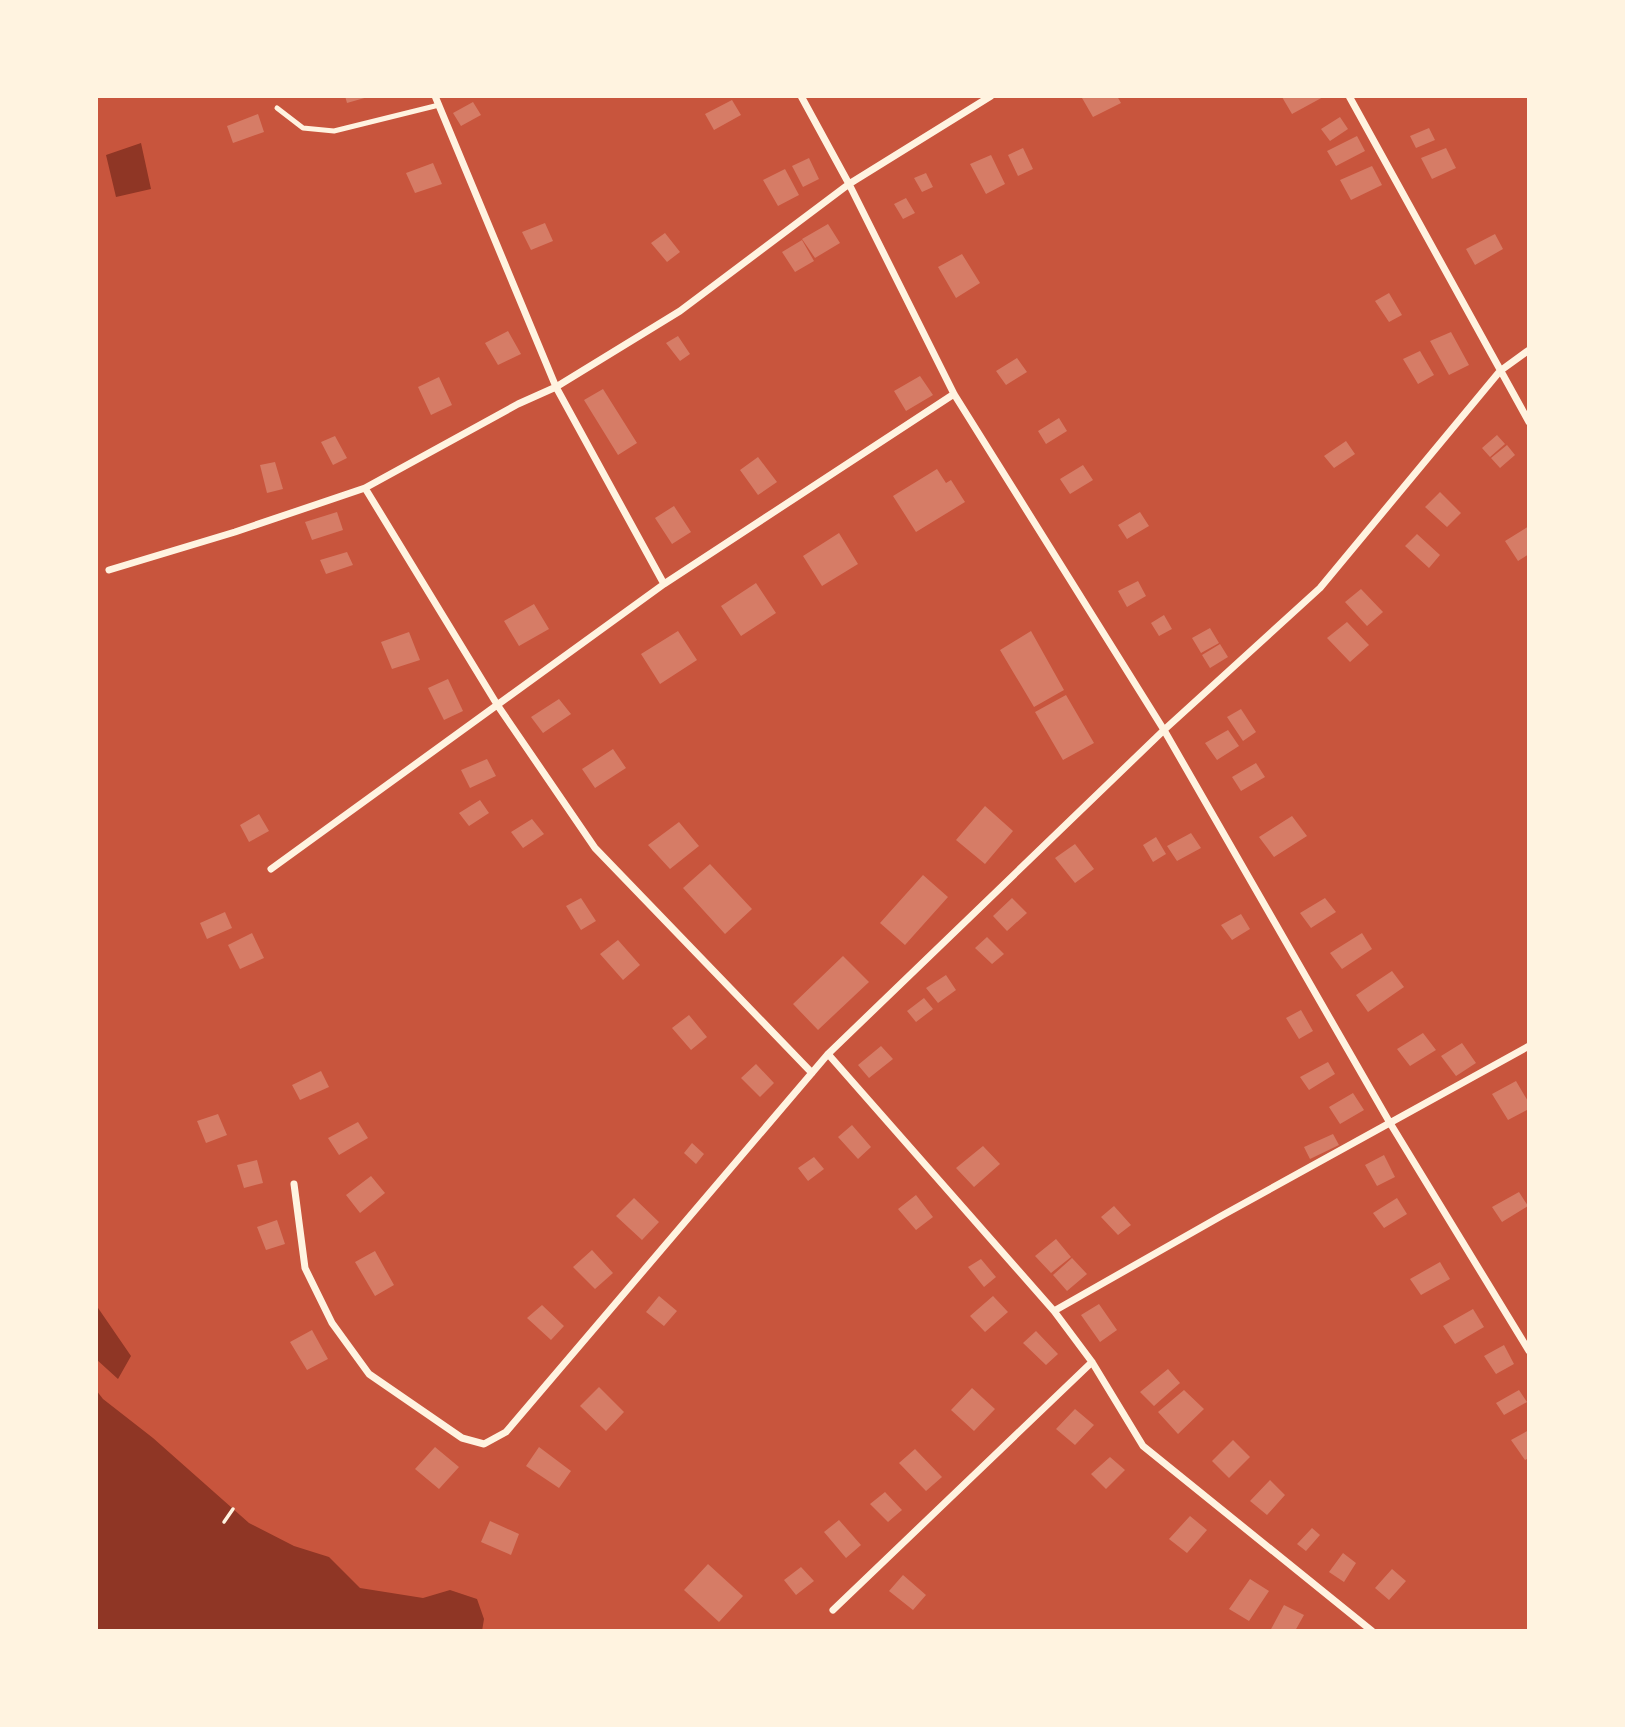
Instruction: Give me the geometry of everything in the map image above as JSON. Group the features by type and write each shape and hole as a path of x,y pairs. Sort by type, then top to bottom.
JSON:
{"street":[{"path":"435,96 556,387 664,584"},
{"path":"801,96 849,184 954,394 1164,730 1390,1123 1529,1351"},
{"path":"109,570 235,532 365,488 518,404 556,387 680,311 849,184 991,96"},
{"path":"1349,96 1529,422"},
{"path":"295,1184 304,1268 332,1323 369,1374 461,1438 484,1444 506,1432 828,1054 1164,730 1320,588 1500,371 1529,350"},
{"path":"271,869 664,584 954,394"},
{"path":"365,488 498,706 595,848 812,1073"},
{"path":"1055,1311 1223,1214 1529,1046"},
{"path":"828,1054 1055,1311 1092,1362 1143,1446 1372,1631"},
{"path":"833,1610 1092,1362"}],"lane":[{"path":"277,108 303,128 334,131 439,105"}],"path":[{"path":"224,1522 233,1509"}],"shaded area":[{"path":"141,143 151,189 116,197 106,155"},
{"path":"96,1305 131,1356 118,1379 96,1359"},
{"path":"96,1390 103,1399 153,1438 249,1523 294,1546 329,1557 360,1588 423,1598 450,1590 477,1599 484,1619 482,1631 96,1631"}],"building":[{"path":"345,96 367,96 368,97 347,103"},
{"path":"1117,96 1121,103 1093,117 1082,98"},
{"path":"1325,96 1292,114 1282,97"},
{"path":"732,100 741,115 714,130 705,114"},
{"path":"473,102 481,115 461,126 453,113"},
{"path":"258,114 264,132 233,143 227,126"},
{"path":"1340,117 1348,129 1330,141 1321,129"},
{"path":"1429,128 1435,140 1416,148 1410,136"},
{"path":"1357,136 1365,151 1336,166 1327,151"},
{"path":"1023,148 1033,169 1018,176 1008,155"},
{"path":"1446,148 1456,168 1432,179 1421,158"},
{"path":"991,155 1005,184 986,194 970,164"},
{"path":"809,158 819,179 803,187 792,166"},
{"path":"433,163 442,184 415,193 406,173"},
{"path":"1372,166 1382,185 1351,200 1340,180"},
{"path":"785,169 799,195 778,206 763,180"},
{"path":"926,173 933,187 922,192 914,178"},
{"path":"906,198 915,213 903,219 894,204"},
{"path":"545,223 553,241 531,250 522,232"},
{"path":"828,224 840,243 815,258 802,239"},
{"path":"665,233 680,252 667,262 651,243"},
{"path":"1495,234 1503,249 1475,265 1466,249"},
{"path":"802,240 814,261 795,272 782,252"},
{"path":"962,254 980,283 956,298 938,267"},
{"path":"1389,293 1402,315 1389,322 1375,301"},
{"path":"508,331 521,354 498,365 485,343"},
{"path":"1451,332 1469,365 1449,375 1430,341"},
{"path":"678,336 690,354 680,361 666,343"},
{"path":"1420,351 1434,375 1418,384 1403,359"},
{"path":"1017,358 1027,372 1006,385 996,371"},
{"path":"920,376 933,395 906,411 894,391"},
{"path":"439,377 452,405 431,415 418,387"},
{"path":"603,389 637,443 618,455 584,400"},
{"path":"1059,418 1067,431 1046,444 1038,431"},
{"path":"1497,435 1505,444 1490,457 1482,448"},
{"path":"335,436 347,458 333,465 321,442"},
{"path":"1346,441 1355,454 1334,468 1324,456"},
{"path":"1507,445 1515,455 1500,468 1491,458"},
{"path":"758,457 777,482 758,495 740,470"},
{"path":"275,462 283,489 267,493 260,465"},
{"path":"1083,465 1093,480 1070,494 1060,479"},
{"path":"937,469 946,483 951,480 965,502 916,532 893,496"},
{"path":"1440,492 1461,513 1447,527 1425,507"},
{"path":"674,506 691,532 672,544 655,518"},
{"path":"337,512 343,530 312,540 305,522"},
{"path":"1140,512 1149,526 1127,539 1118,525"},
{"path":"1529,526 1529,554 1518,561 1505,541"},
{"path":"839,533 858,564 822,586 803,556"},
{"path":"1417,534 1440,555 1429,568 1405,546"},
{"path":"347,552 353,565 326,574 320,560"},
{"path":"1138,581 1146,596 1127,607 1118,591"},
{"path":"756,583 776,613 741,636 721,606"},
{"path":"1361,589 1383,612 1367,626 1345,602"},
{"path":"534,604 549,629 519,646 504,621"},
{"path":"1164,615 1172,629 1159,636 1151,623"},
{"path":"1347,622 1369,645 1350,662 1327,638"},
{"path":"1210,628 1219,643 1201,653 1192,638"},
{"path":"678,631 697,660 660,684 641,654"},
{"path":"1031,631 1064,690 1034,707 1000,650"},
{"path":"409,632 420,660 392,669 381,642"},
{"path":"1220,644 1228,657 1210,668 1202,655"},
{"path":"448,679 463,711 444,720 428,688"},
{"path":"1066,695 1094,743 1063,760 1035,712"},
{"path":"559,699 571,714 543,733 531,717"},
{"path":"1241,709 1256,732 1243,741 1227,717"},
{"path":"1228,730 1239,746 1217,760 1205,743"},
{"path":"613,749 626,768 595,788 582,769"},
{"path":"487,759 496,776 470,788 461,770"},
{"path":"1256,763 1265,777 1241,791 1232,777"},
{"path":"480,800 489,813 469,826 459,813"},
{"path":"985,806 1013,831 985,864 956,840"},
{"path":"259,814 269,831 249,842 240,825"},
{"path":"1292,816 1307,836 1274,857 1259,837"},
{"path":"532,819 544,834 523,848 511,832"},
{"path":"679,822 699,846 670,869 648,845"},
{"path":"1191,833 1201,848 1177,861 1167,846"},
{"path":"1156,837 1166,854 1153,862 1143,845"},
{"path":"1075,844 1094,869 1075,883 1055,858"},
{"path":"710,864 752,909 725,934 683,888"},
{"path":"923,875 948,897 905,945 880,923"},
{"path":"581,898 596,921 581,930 566,906"},
{"path":"1012,898 1027,913 1007,931 993,916"},
{"path":"1325,898 1336,912 1311,928 1300,913"},
{"path":"225,912 232,928 207,939 200,923"},
{"path":"1241,914 1250,929 1232,940 1221,925"},
{"path":"252,933 264,958 240,969 228,945"},
{"path":"1362,933 1372,949 1342,969 1330,953"},
{"path":"987,937 1004,954 992,964 975,948"},
{"path":"618,940 640,965 623,980 600,954"},
{"path":"843,956 869,982 818,1030 793,1004"},
{"path":"1392,971 1404,987 1368,1012 1356,995"},
{"path":"946,975 956,990 938,1003 926,988"},
{"path":"924,998 933,1009 916,1022 907,1011"},
{"path":"1301,1010 1313,1031 1299,1039 1286,1018"},
{"path":"689,1015 707,1037 691,1050 672,1028"},
{"path":"1423,1033 1436,1050 1410,1066 1397,1049"},
{"path":"1462,1043 1476,1063 1456,1076 1441,1056"},
{"path":"881,1046 893,1059 869,1078 858,1065"},
{"path":"1328,1062 1335,1074 1309,1090 1300,1077"},
{"path":"756,1064 774,1083 760,1097 741,1078"},
{"path":"321,1071 329,1087 300,1100 292,1085"},
{"path":"1516,1081 1529,1103 1529,1109 1508,1120 1492,1094"},
{"path":"1353,1093 1364,1110 1340,1124 1329,1107"},
{"path":"218,1114 227,1135 206,1143 197,1121"},
{"path":"358,1122 368,1138 339,1155 328,1138"},
{"path":"852,1125 871,1147 858,1159 838,1137"},
{"path":"1333,1134 1339,1145 1310,1159 1304,1147"},
{"path":"692,1143 704,1154 696,1164 684,1153"},
{"path":"983,1146 1000,1164 974,1187 956,1168"},
{"path":"1384,1155 1395,1177 1377,1186 1365,1165"},
{"path":"814,1157 824,1169 808,1181 798,1168"},
{"path":"257,1160 263,1183 244,1188 237,1165"},
{"path":"371,1176 385,1193 360,1213 346,1195"},
{"path":"1519,1192 1528,1206 1502,1222 1492,1207"},
{"path":"916,1195 933,1217 916,1230 898,1209"},
{"path":"634,1198 659,1222 642,1240 616,1216"},
{"path":"1397,1198 1407,1214 1384,1228 1373,1213"},
{"path":"1114,1206 1131,1225 1118,1235 1101,1217"},
{"path":"277,1220 285,1244 266,1250 257,1227"},
{"path":"1056,1239 1071,1257 1051,1273 1035,1256"},
{"path":"592,1250 613,1273 595,1289 573,1267"},
{"path":"375,1251 394,1285 375,1296 355,1262"},
{"path":"1072,1258 1087,1274 1067,1291 1053,1275"},
{"path":"981,1259 996,1277 984,1287 968,1267"},
{"path":"1440,1262 1450,1279 1421,1295 1410,1279"},
{"path":"659,1296 677,1311 664,1326 646,1312"},
{"path":"993,1296 1008,1312 985,1332 970,1316"},
{"path":"1099,1304 1117,1330 1100,1342 1081,1315"},
{"path":"542,1305 564,1326 551,1340 527,1318"},
{"path":"1473,1309 1484,1327 1455,1344 1443,1326"},
{"path":"312,1330 328,1359 307,1370 290,1342"},
{"path":"1036,1331 1058,1354 1046,1365 1023,1343"},
{"path":"1504,1345 1514,1364 1496,1374 1484,1356"},
{"path":"1168,1369 1180,1383 1154,1406 1140,1392"},
{"path":"599,1387 624,1412 606,1431 580,1406"},
{"path":"972,1388 995,1409 974,1431 951,1410"},
{"path":"1184,1390 1204,1409 1178,1434 1158,1412"},
{"path":"1519,1390 1527,1402 1504,1415 1496,1403"},
{"path":"1075,1409 1094,1425 1075,1445 1056,1429"},
{"path":"1529,1430 1529,1458 1525,1460 1511,1440"},
{"path":"1233,1440 1250,1457 1229,1478 1212,1461"},
{"path":"435,1447 459,1467 439,1489 415,1469"},
{"path":"539,1447 571,1471 559,1488 526,1466"},
{"path":"915,1449 942,1477 926,1491 899,1463"},
{"path":"1110,1457 1125,1470 1106,1489 1091,1474"},
{"path":"1270,1480 1285,1495 1267,1515 1250,1501"},
{"path":"885,1492 902,1510 888,1522 870,1504"},
{"path":"1190,1516 1207,1530 1187,1553 1169,1539"},
{"path":"839,1520 861,1545 846,1558 824,1532"},
{"path":"490,1521 519,1534 511,1555 481,1542"},
{"path":"1312,1528 1320,1535 1306,1551 1297,1544"},
{"path":"1343,1553 1356,1563 1344,1582 1329,1572"},
{"path":"708,1564 743,1596 719,1622 684,1590"},
{"path":"801,1567 814,1581 796,1595 784,1580"},
{"path":"1392,1569 1406,1581 1389,1600 1375,1588"},
{"path":"903,1575 926,1595 913,1610 889,1591"},
{"path":"1250,1579 1269,1591 1249,1621 1229,1609"},
{"path":"1284,1605 1304,1615 1295,1631 1270,1631"}]}
